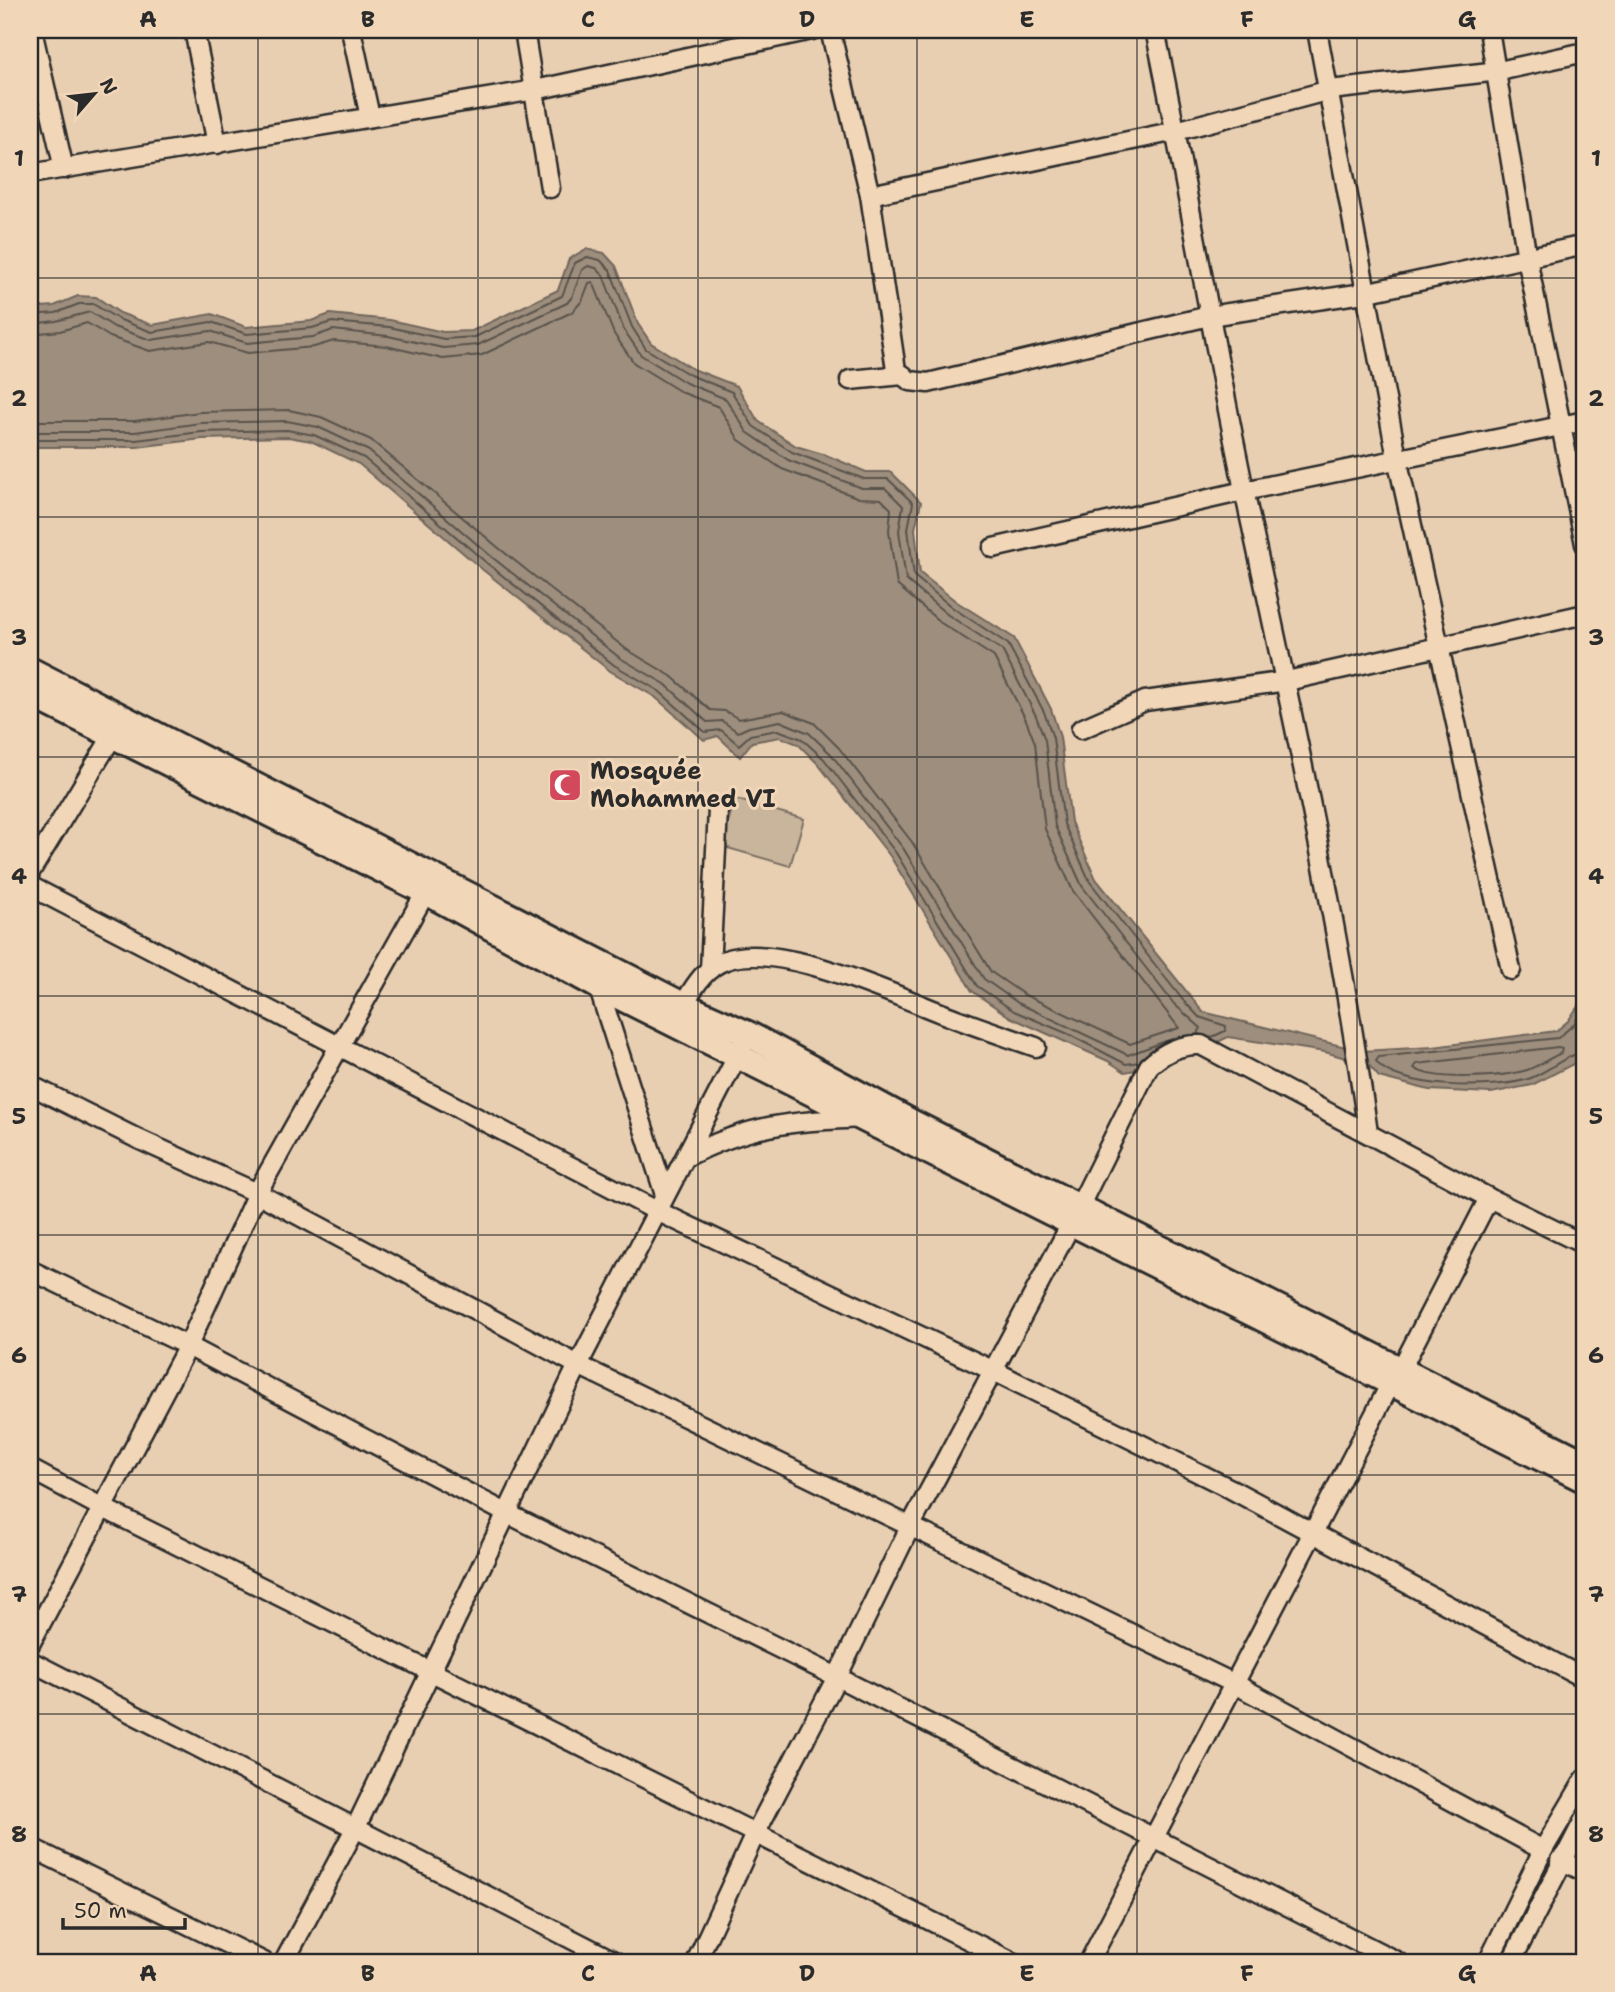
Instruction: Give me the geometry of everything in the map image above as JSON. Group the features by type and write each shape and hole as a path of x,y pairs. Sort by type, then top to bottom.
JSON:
{"street":[{"path":"32,30 64,169"},
{"path":"194,30 218,144"},
{"path":"352,30 370,117"},
{"path":"524,30 550,188"},
{"path":"30,174 535,90 812,30"},
{"path":"830,30 870,195 896,370 910,381 928,383 1209,316 1364,293 1585,245"},
{"path":"1155,30 1244,491 1287,681 1357,1056 1368,1133"},
{"path":"1317,30 1330,90 1364,293 1397,458 1511,970"},
{"path":"1489,30 1499,71 1527,258 1585,544"},
{"path":"870,195 1176,131 1330,90 1499,71 1585,52"},
{"path":"850,380 903,375"},
{"path":"993,548 1397,458 1585,421"},
{"path":"1082,729 1145,701 1287,681 1585,614"},
{"path":"30,670 430,885 598,986 743,1045 915,1124 1031,1192"},
{"path":"30,694 112,737 683,1005 743,1045 866,1118 1076,1214 1396,1377 1585,1480"},
{"path":"30,872 112,737"},
{"path":"710,969 718,810"},
{"path":"30,1644 188,1346 257,1192 430,885"},
{"path":"30,886 339,1046 661,1203 1312,1532 1585,1679"},
{"path":"683,1005 697,981 710,969 735,957 783,959 887,989 1036,1047"},
{"path":"598,986 661,1203"},
{"path":"696,1962 755,1834 838,1677 909,1527 1076,1214 1149,1066 1162,1054 1189,1044 1201,1045 1489,1198 1585,1245"},
{"path":"284,1962 356,1827 578,1364 743,1045"},
{"path":"30,1085 138,1139 257,1192 578,1364 1235,1684 1543,1850"},
{"path":"686,1157 720,1140 760,1126 866,1118"},
{"path":"1089,1962 1489,1198"},
{"path":"30,1270 188,1346 506,1513 838,1677 1398,1962"},
{"path":"1396,1377 1585,1462"},
{"path":"30,1469 103,1508 1013,1962"},
{"path":"30,1661 616,1962"},
{"path":"1488,1962 1543,1850 1585,1779"},
{"path":"1511,1962 1561,1860 1585,1818"},
{"path":"30,1847 264,1962"},
{"path":"1561,1860 1585,1872"}],"shaded area":[{"path":"735,799 804,819 790,866 721,846"}],"water":[{"path":"586,249 604,253 616,266 638,324 651,343 693,369 737,386 758,421 796,446 866,472 891,472 921,502 915,529 920,573 957,602 1014,638 1051,709 1060,737 1071,822 1096,879 1203,1012 1362,1051 1433,1047 1556,1031 1568,1021 1585,996 1585,1058 1532,1085 1491,1093 1429,1090 1379,1077 1369,1065 1325,1052 1228,1037 1193,1054 1170,1057 1146,1068 1125,1072 1108,1061 1010,1017 972,991 890,856 818,764 798,744 780,737 752,742 740,757 718,736 704,740 655,697 610,671 483,570 359,464 311,441 288,437 202,439 137,447 30,447 30,308 54,306 78,296 96,297 120,313 152,325 212,314 246,327 311,321 330,314 390,320 443,332 472,331 558,290 569,259"}],"place":[{"name":"Mosquée Mohammed VI","path":"565,785"}]}
